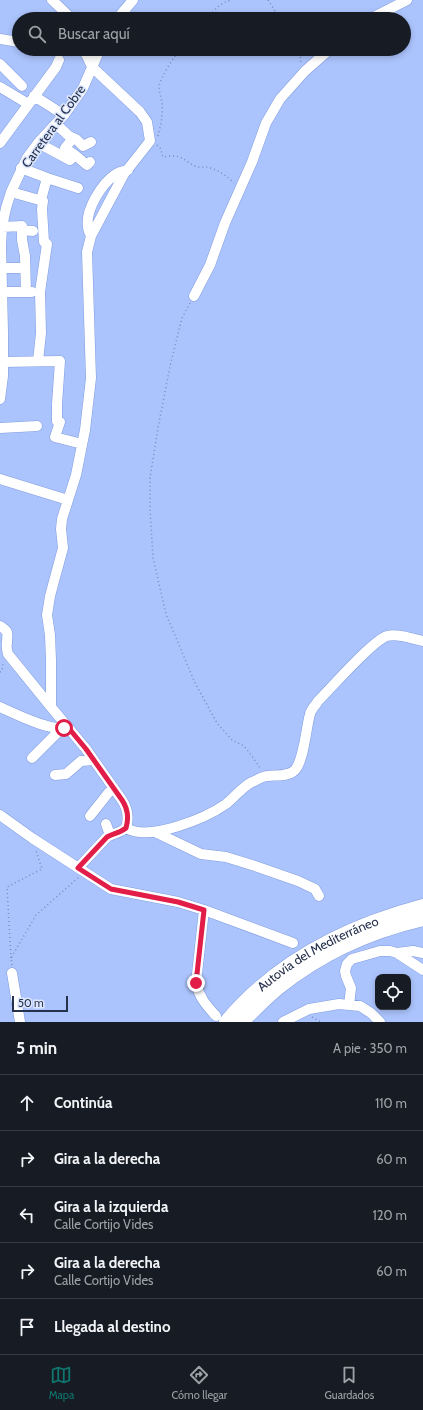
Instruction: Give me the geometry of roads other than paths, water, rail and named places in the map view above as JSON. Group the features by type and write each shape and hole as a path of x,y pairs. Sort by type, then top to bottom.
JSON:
{"highway":[{"name":"Autovía del Mediterráneo","path":"221,1019 245,1001 272,977 298,958 314,949 352,930 386,917 423,906"},
{"name":"Autovía del Mediterráneo","path":"242,1022 278,988 318,961 368,936 402,924 423,919"}],"street":[{"path":"52,0 65,12"},
{"path":"123,12 133,0"},
{"path":"384,12 407,0"},
{"path":"0,39 12,41"},
{"path":"51,707 50,635 47,615 50,596 63,548 62,524 76,475 91,378 87,252 91,236 124,174 153,142 147,122 140,112 92,67 87,56"},
{"name":"Carretera al Cobre","path":"0,399 3,362 1,246 6,194 32,150 64,115 83,88 95,56"},
{"path":"194,296 210,265 225,223 252,162 266,123 280,99 322,56"},
{"path":"0,143 56,67 59,60"},
{"path":"0,64 22,86"},
{"path":"0,88 28,105"},
{"path":"34,96 64,115"},
{"path":"56,124 83,146 90,142"},
{"path":"73,138 65,148 87,165 90,162"},
{"path":"38,143 70,160 75,155"},
{"path":"21,168 78,188"},
{"path":"91,236 88,228 88,219 97,194 106,182 117,173 128,170"},
{"path":"26,292 25,268 35,255 47,244 44,242 43,201 41,200 47,178"},
{"path":"6,194 41,200"},
{"path":"2,227 22,226 22,240 35,255 40,292 41,332 38,361"},
{"path":"22,230 33,231"},
{"path":"1,266 25,268"},
{"path":"1,286 26,292 40,292"},
{"path":"3,362 60,361 57,420 60,422 55,437 82,444"},
{"path":"0,428 37,426"},
{"path":"0,479 68,500"},
{"path":"0,626 6,629 8,635 3,642 8,654 51,707 64,728 94,760 126,807 128,822 126,828 122,832 110,835 82,870"},
{"path":"126,828 131,831 141,833 161,831 209,815 227,804 248,784 263,777 290,774 295,770 301,759 310,712 318,701 375,642 384,637 394,635 423,641"},
{"path":"36,688 44,688 50,682 51,678"},
{"path":"0,707 50,727 64,728"},
{"path":"32,758 64,728"},
{"path":"55,775 66,774 81,761 94,760"},
{"path":"90,816 113,787"},
{"path":"0,815 32,838 111,889 178,902 293,943"},
{"path":"106,824 110,835"},
{"path":"155,832 201,854 226,857 298,881 315,890 319,896"},
{"path":"204,910 196,983 198,993 204,1003 221,1019"},
{"path":"349,1005 351,988 345,971 349,961 380,951 390,951 397,953 423,970"},
{"path":"397,953 413,951 423,953"},
{"path":"12,974 20,1022"},
{"path":"283,1022 309,1009 339,1004 360,1006 380,1022"}]}
